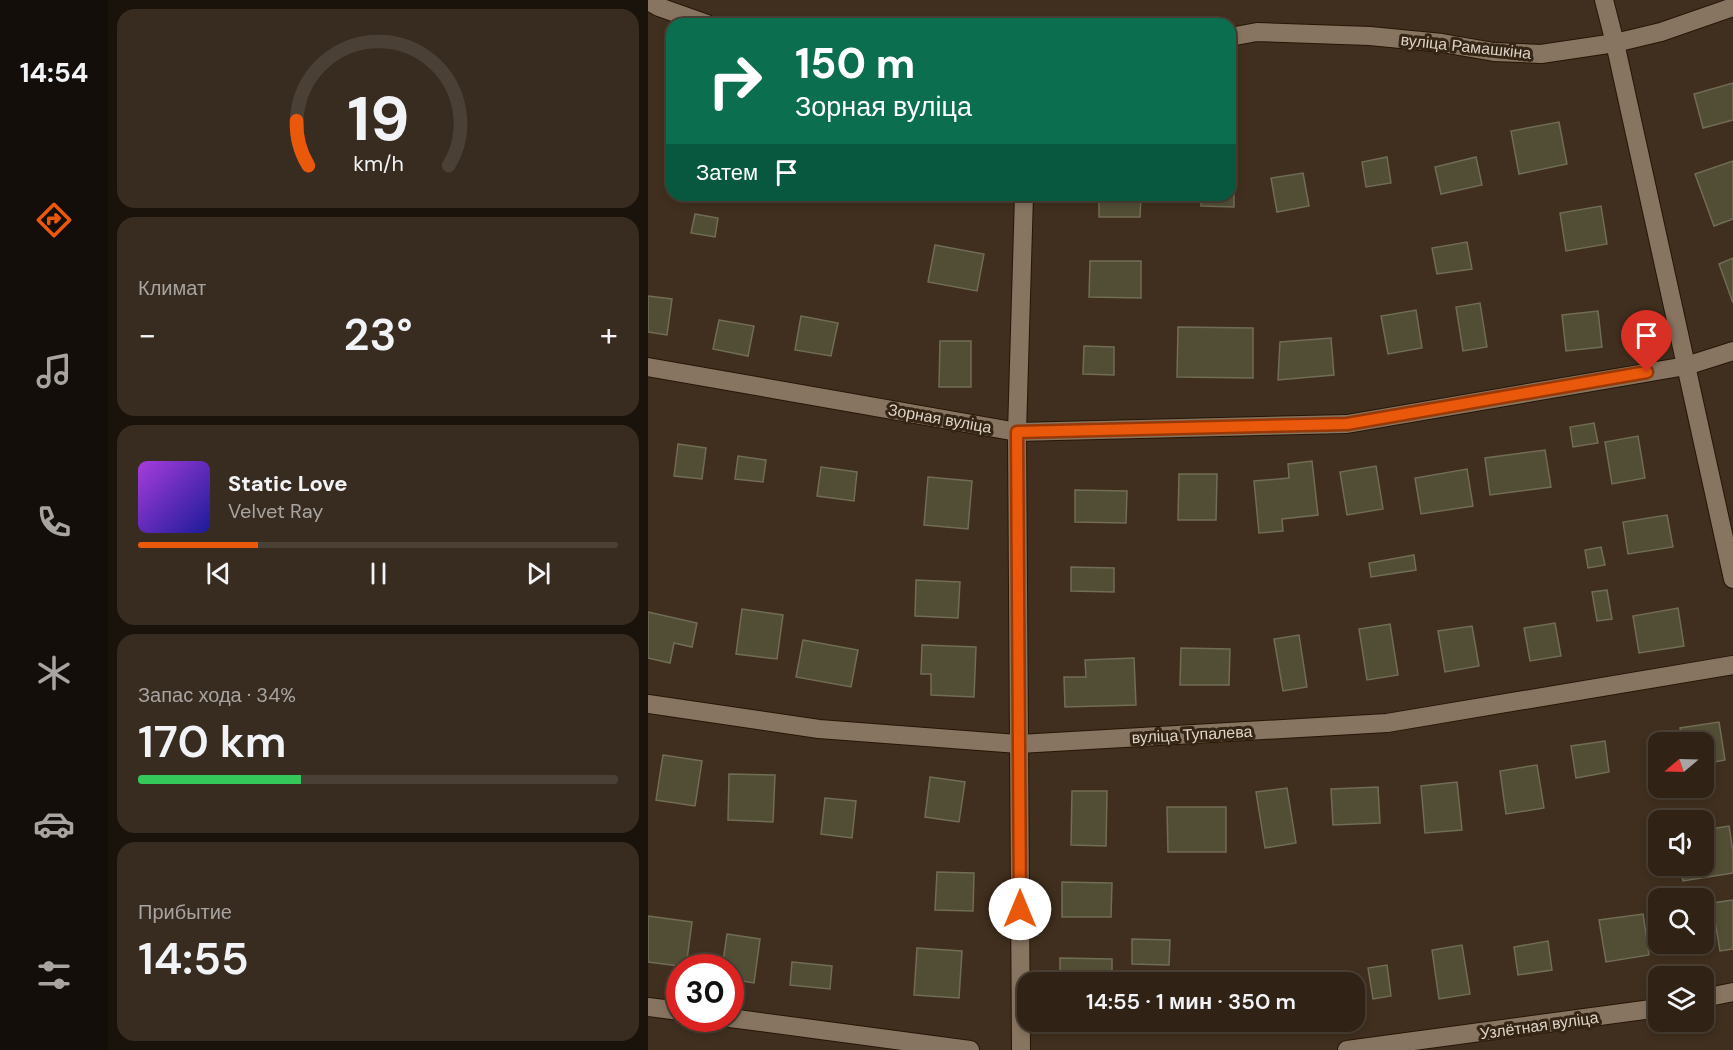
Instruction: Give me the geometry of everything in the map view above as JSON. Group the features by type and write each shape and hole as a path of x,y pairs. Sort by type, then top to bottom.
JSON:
{"street":[{"path":"1604,0 1733,579"},
{"path":"648,1 690,18"},
{"name":"вуліца Рамашкіна","path":"1236,36 1257,32 1370,36 1442,43 1494,52 1540,54 1615,43 1660,32 1733,8"},
{"path":"1021,1050 1017,432 1024,201"},
{"name":"Зорная вуліца","path":"648,367 1017,432 1347,424 1686,366 1733,351"},
{"name":"вуліца Тупалева","path":"648,704 819,729 1019,744 1387,723 1733,665"},
{"path":"1714,996 1733,992"},
{"path":"648,1007 666,1009"},
{"name":"Узлётная вуліца","path":"1347,1050 1648,1010"},
{"path":"744,1020 970,1050"}],"building":[{"path":"1733,83 1733,120 1703,128 1694,94"},
{"path":"1559,122 1567,164 1519,174 1511,131"},
{"path":"1387,157 1391,183 1366,187 1362,162"},
{"path":"1476,157 1482,185 1441,194 1435,167"},
{"path":"1733,161 1733,219 1714,226 1695,174"},
{"path":"1303,173 1309,206 1277,212 1271,178"},
{"path":"1099,201 1141,201 1140,217 1099,217"},
{"path":"1201,201 1234,201 1234,207 1201,206"},
{"path":"1601,206 1607,244 1566,251 1560,213"},
{"path":"695,214 718,218 715,237 691,233"},
{"path":"1467,242 1472,269 1437,274 1432,248"},
{"path":"935,245 984,254 977,291 928,282"},
{"path":"1733,258 1733,303 1719,264"},
{"path":"1090,261 1141,261 1141,298 1089,297"},
{"path":"648,296 672,299 667,335 648,332"},
{"path":"1480,303 1487,347 1463,351 1456,307"},
{"path":"1416,310 1422,348 1388,354 1381,316"},
{"path":"1598,311 1602,347 1566,351 1562,315"},
{"path":"801,316 838,323 831,356 795,350"},
{"path":"719,320 754,326 748,356 713,349"},
{"path":"1178,327 1253,328 1253,378 1177,377"},
{"path":"1331,338 1334,375 1278,380 1280,342"},
{"path":"940,341 971,341 971,387 939,387"},
{"path":"1084,346 1114,347 1114,375 1083,374"},
{"path":"1594,423 1598,443 1573,447 1570,427"},
{"path":"1638,436 1645,478 1612,484 1605,442"},
{"path":"678,444 706,448 702,479 674,476"},
{"path":"1545,450 1551,487 1490,495 1485,458"},
{"path":"738,456 766,460 763,482 735,479"},
{"path":"1312,461 1318,515 1282,519 1283,531 1259,533 1254,481 1289,478 1288,464"},
{"path":"1376,466 1383,509 1347,515 1340,472"},
{"path":"821,467 857,472 854,501 817,496"},
{"path":"1467,469 1473,506 1421,514 1415,478"},
{"path":"1179,474 1217,474 1216,520 1178,520"},
{"path":"928,477 972,481 968,529 924,525"},
{"path":"1075,490 1127,491 1126,523 1075,522"},
{"path":"1667,515 1673,547 1628,554 1623,522"},
{"path":"1601,547 1605,565 1588,568 1585,550"},
{"path":"1414,555 1416,570 1371,577 1369,563"},
{"path":"1071,567 1114,568 1114,592 1071,591"},
{"path":"916,580 960,582 958,618 915,616"},
{"path":"1607,590 1612,619 1597,621 1592,592"},
{"path":"1678,608 1684,646 1639,653 1633,616"},
{"path":"742,609 783,615 777,659 736,654"},
{"path":"648,612 697,623 692,647 674,643 670,663 648,658"},
{"path":"1555,623 1561,656 1530,661 1524,628"},
{"path":"1390,624 1398,675 1367,680 1359,629"},
{"path":"1472,626 1479,666 1445,672 1438,631"},
{"path":"1299,635 1307,687 1283,691 1274,639"},
{"path":"803,640 858,650 851,687 796,677"},
{"path":"922,645 976,647 974,697 931,695 931,674 921,674"},
{"path":"1181,648 1230,649 1229,685 1180,685"},
{"path":"1134,658 1136,705 1065,707 1064,677 1086,677 1085,660"},
{"path":"1719,722 1725,760 1714,762 1714,732 1681,732 1680,728"},
{"path":"1605,741 1609,772 1576,778 1571,746"},
{"path":"663,755 702,761 695,806 656,800"},
{"path":"1537,765 1544,808 1506,814 1500,771"},
{"path":"729,774 775,775 773,822 728,820"},
{"path":"930,777 965,782 959,822 925,817"},
{"path":"1457,782 1462,830 1425,833 1421,786"},
{"path":"1378,787 1380,823 1333,825 1331,789"},
{"path":"1287,788 1296,843 1265,848 1256,792"},
{"path":"1072,791 1107,791 1106,846 1071,845"},
{"path":"825,798 856,801 852,838 821,834"},
{"path":"1167,807 1226,807 1226,852 1168,852"},
{"path":"1729,826 1733,873 1683,881 1682,876 1714,876 1714,828"},
{"path":"937,872 974,873 973,911 935,910"},
{"path":"1062,882 1112,883 1111,917 1062,917"},
{"path":"1733,900 1733,949 1720,951 1714,903"},
{"path":"1643,914 1649,955 1606,962 1599,920"},
{"path":"648,916 692,922 688,954 666,954 666,964 648,962"},
{"path":"727,934 760,939 754,983 744,981 744,954 724,954"},
{"path":"1132,939 1170,940 1169,965 1132,964"},
{"path":"1548,941 1552,970 1518,975 1514,947"},
{"path":"1462,945 1470,994 1439,999 1432,950"},
{"path":"917,948 962,951 959,998 914,995"},
{"path":"1060,958 1112,959 1112,972 1060,972"},
{"path":"792,962 832,966 830,989 790,985"},
{"path":"1387,965 1391,996 1373,999 1368,968"}],"route":[{"path":"1020,909 1017,432 1347,424 1647,372"}]}
